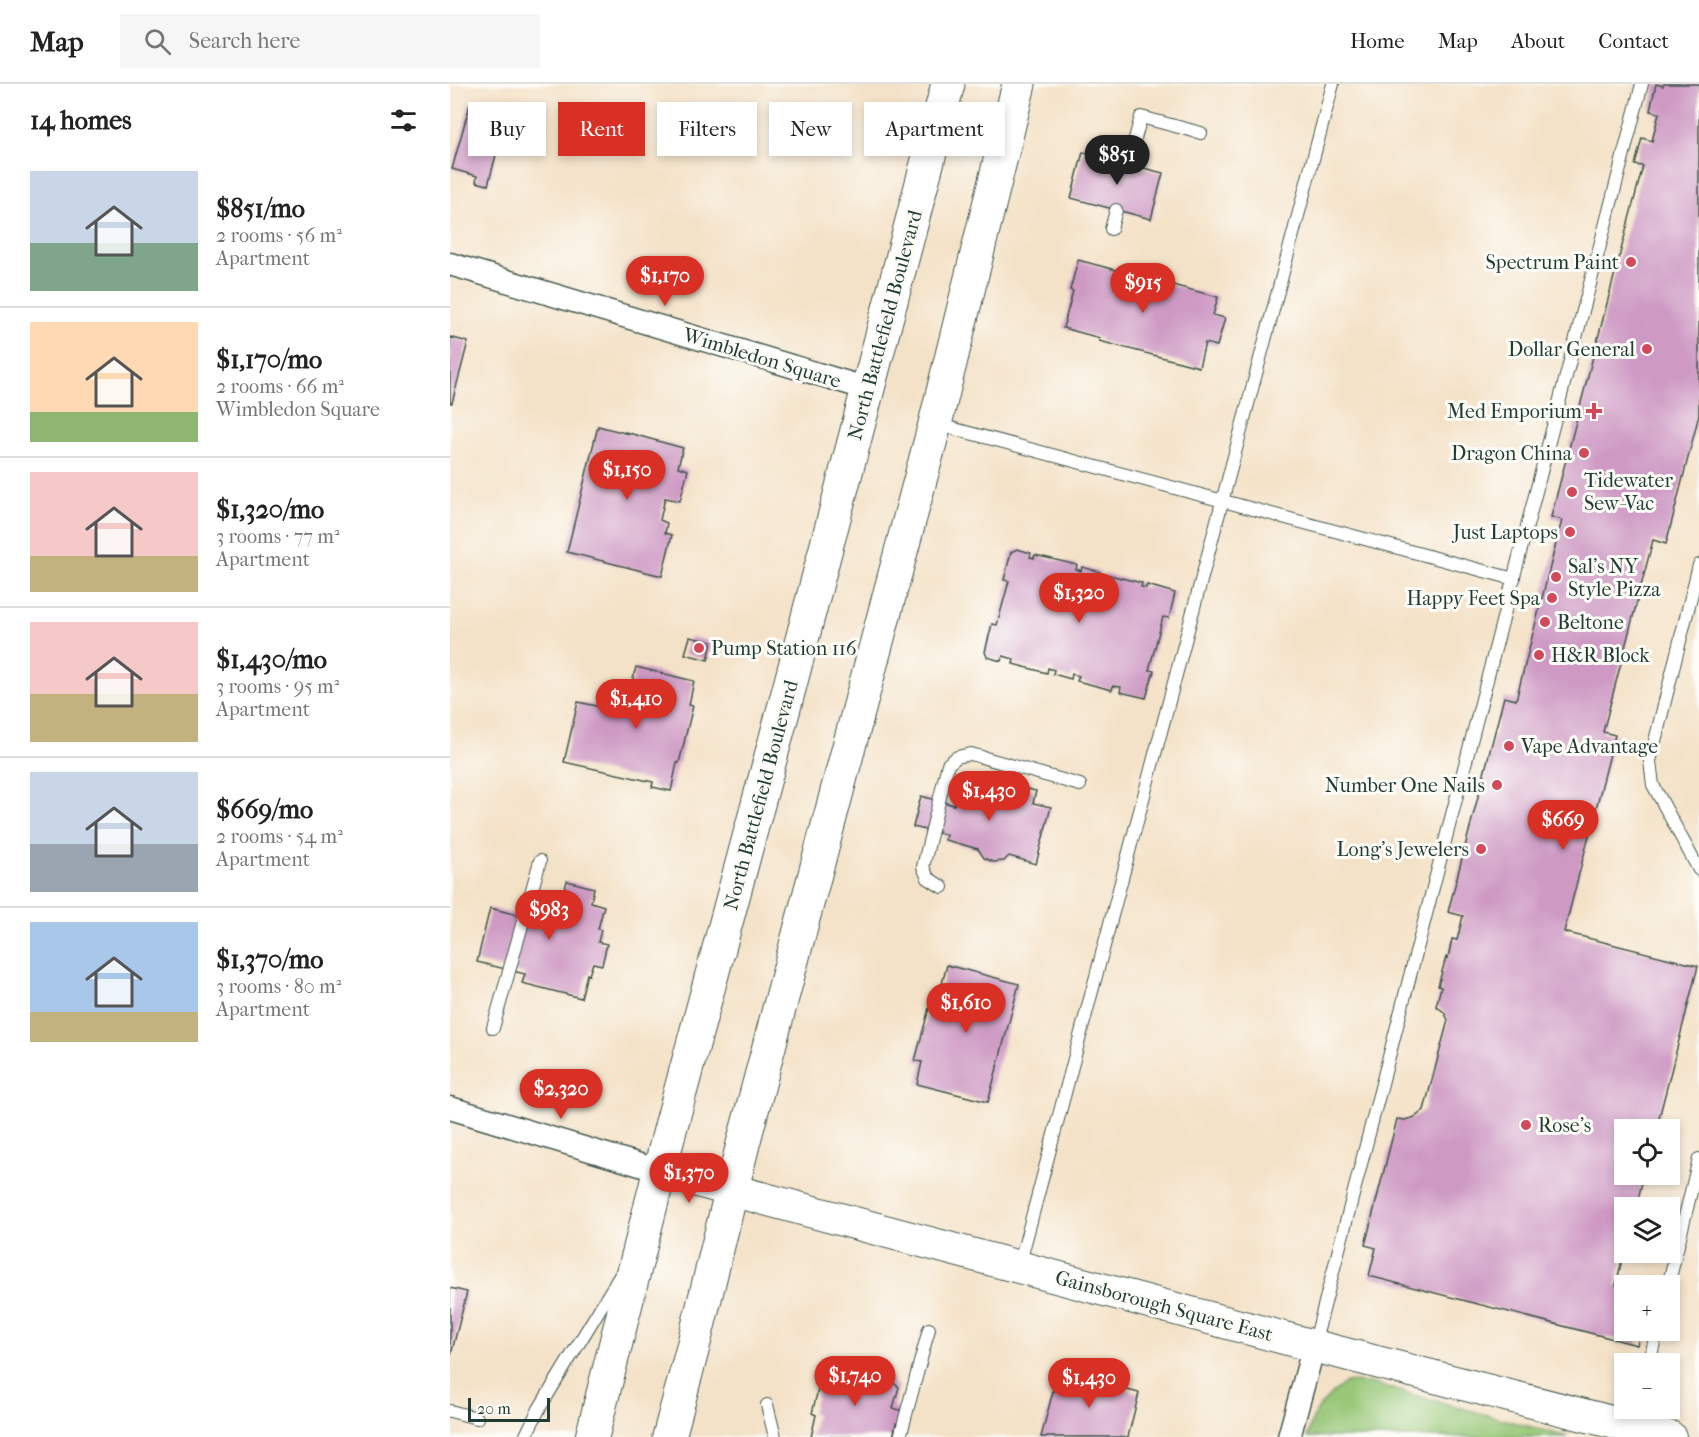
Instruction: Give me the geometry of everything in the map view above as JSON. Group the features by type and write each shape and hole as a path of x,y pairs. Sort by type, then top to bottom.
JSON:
{"main road":[{"name":"North Battlefield Boulevard","path":"592,1437 660,1171 948,84"},
{"path":"669,1437 731,1190 934,423 1019,84"}],"street":[{"name":"Wimbledon Square","path":"450,264 868,389"},
{"path":"450,1108 660,1171"},
{"name":"Gainsborough Square East","path":"660,1171 1314,1346 1634,1424 1670,1437"},
{"path":"1289,1437 1314,1346"}],"lane":[{"path":"1018,1267 1333,84"},
{"path":"1314,1346 1642,84"},
{"path":"1128,164 1141,117 1201,133"},
{"path":"1111,229 1116,210"},
{"path":"934,423 1514,579"},
{"path":"1699,565 1650,760 1653,785 1699,870"},
{"path":"942,886 928,878 923,867 948,764 957,757 971,754 1080,785"},
{"path":"493,1028 540,861"},
{"path":"1671,1275 1699,1159"},
{"path":"525,1437 539,1409 643,1237"},
{"path":"900,1437 929,1329"},
{"path":"767,1405 775,1437"},
{"path":"450,1411 477,1418"}],"green space":[{"path":"1346,1382 1370,1383 1568,1437 1307,1437 1320,1406"}],"building":[{"path":"1656,84 1663,86 1664,84 1699,84 1699,415 1666,544 1653,540 1603,732 1615,735 1564,932 1698,966 1659,1119 1614,1119 1614,1185 1641,1185 1639,1197 1614,1197 1614,1263 1621,1263 1618,1275 1614,1275 1614,1339 1369,1276 1376,1248 1365,1245 1397,1119 1405,1120 1415,1117 1424,1110 1448,1020 1444,1012 1436,1006 1441,987 1438,986 1452,939 1457,940 1463,916 1448,912 1504,697 1516,700 1562,520 1551,517 1643,166 1635,165 1642,138 1652,141 1659,113 1650,111"},
{"path":"468,111 468,156 496,156 488,185 476,182 477,176 452,169"},
{"path":"1083,152 1163,173 1151,219 1071,198"},
{"path":"1078,260 1218,297 1213,315 1225,318 1217,346 1205,343 1199,367 1099,341 1100,338 1063,328"},
{"path":"450,337 468,342 452,403 450,403"},
{"path":"598,426 683,448 678,467 688,470 680,501 665,498 660,520 667,523 665,533 672,535 662,576 567,552"},
{"path":"1017,549 1031,553 1030,557 1034,558 1035,555 1077,565 1076,569 1081,571 1082,567 1100,572 1099,576 1104,577 1105,574 1142,583 1141,587 1146,588 1147,585 1175,593 1169,618 1163,617 1149,670 1154,671 1146,698 1120,692 1121,687 1113,686 1112,690 1077,681 1079,676 1072,674 1071,679 1053,674 1054,670 1048,668 1047,673 1013,664 1014,659 1003,656 1001,661 987,657 985,652 992,624 997,625 1009,581 1004,580 1011,552"},
{"name":"Pump Station 116","path":"690,637 712,642 708,660 685,654"},
{"path":"636,667 694,681 689,705 693,706 671,791 652,787 653,782 564,762 578,702 610,709 611,704 622,697 628,698"},
{"path":"960,783 1004,795 1007,784 1036,791 1033,803 1051,807 1036,864 1009,856 1004,861 993,862 984,858 978,849 945,840 946,835 913,827 921,796 954,805"},
{"path":"567,881 594,888 591,902 604,906 598,929 601,930 598,942 607,944 602,965 593,963 589,975 587,974 581,998 522,983 525,974 477,962 490,908 537,920 545,891 563,895"},
{"path":"947,965 1019,984 988,1102 917,1084 922,1062 915,1061 929,1008 935,1010"},
{"path":"450,1288 467,1292 451,1355 450,1355"},
{"path":"1621,1341 1638,1341 1637,1345"},
{"path":"828,1368 880,1381 883,1377 893,1379 892,1382 899,1387 893,1408 902,1411 901,1425 896,1423 893,1437 811,1437 816,1415 812,1413 822,1374 827,1375"},
{"path":"1058,1372 1139,1393 1128,1437 1041,1437"}],"place":[{"name":"Spectrum Paint","path":"1631,262"},
{"name":"Dollar General","path":"1647,349"},
{"name":"Med Emporium","path":"1594,411"},
{"name":"Dragon China","path":"1584,453"},
{"name":"Tidewater Sew-Vac","path":"1572,492"},
{"name":"Just Laptops","path":"1570,532"},
{"name":"Sal's NY Style Pizza","path":"1556,577"},
{"name":"Happy Feet Spa","path":"1552,598"},
{"name":"Beltone","path":"1545,622"},
{"name":"Pump Station 116","path":"699,648"},
{"name":"H&R Block","path":"1539,655"},
{"name":"Vape Advantage","path":"1509,746"},
{"name":"Number One Nails","path":"1497,785"},
{"name":"Long's Jewelers","path":"1481,849"},
{"name":"Rose's","path":"1526,1125"}]}
